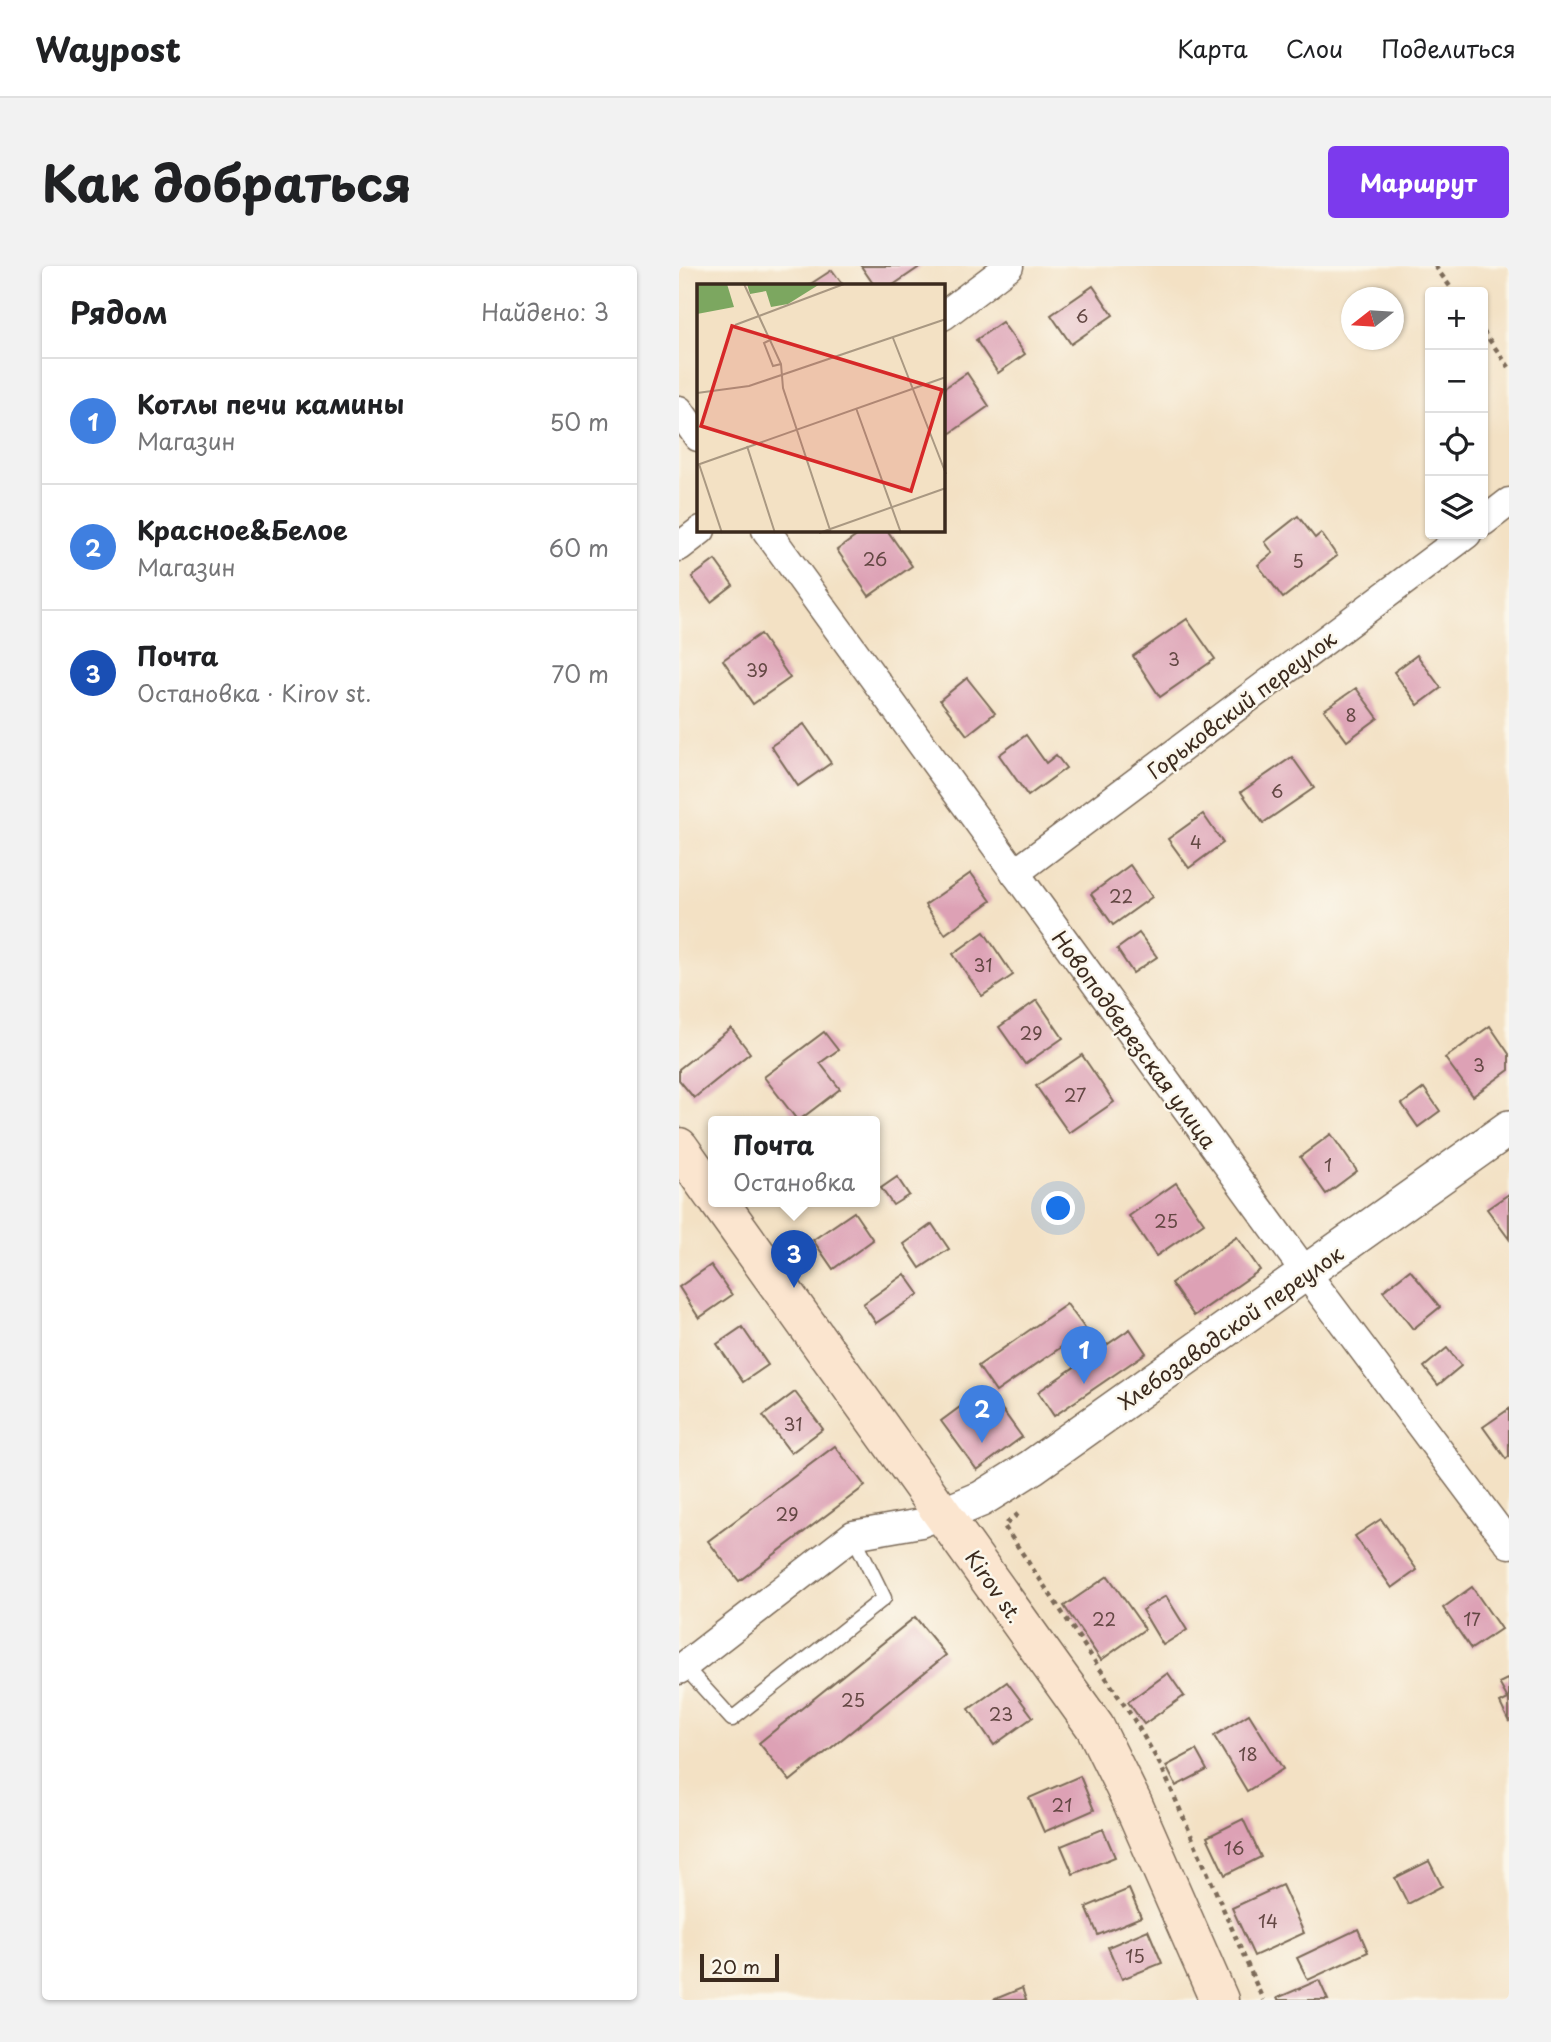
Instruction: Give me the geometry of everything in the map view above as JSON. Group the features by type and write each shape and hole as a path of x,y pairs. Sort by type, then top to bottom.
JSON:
{"main road":[{"path":"679,1147 708,1188"},
{"name":"Kirov st.","path":"723,1207 1095,1727 1133,1804 1219,2000"}],"street":[{"path":"945,314 1009,266"},
{"path":"679,410 697,436"},
{"path":"1488,518 1509,502"},
{"path":"679,547 698,532"},
{"name":"Новоподберезская улица","path":"767,532 1305,1273 1509,1544"},
{"name":"Горьковский переулок","path":"1015,873 1460,539"},
{"name":"Хлебозаводской переулок","path":"945,1514 981,1499 1032,1467 1509,1128"},
{"path":"681,1668 853,1535 921,1522 945,1514"}],"lane":[{"path":"681,1668 732,1719 884,1598 853,1535"}],"path":[{"path":"1435,266 1450,287"},
{"path":"1488,338 1509,367"}],"building":[{"path":"861,266 921,266 894,284 873,284"},
{"path":"832,270 842,284 811,284"},
{"path":"1093,286 1113,315 1071,344 1051,315"},
{"path":"1002,322 1025,354 998,373 976,340"},
{"path":"967,373 989,406 945,437 945,388"},
{"path":"1298,516 1315,538 1321,533 1337,556 1283,598 1258,565 1273,553 1265,542"},
{"path":"862,532 888,532 912,566 869,596 837,550"},
{"path":"715,560 733,585 711,602 692,577"},
{"path":"1187,619 1215,659 1160,697 1133,656"},
{"path":"760,634 790,678 753,704 723,660"},
{"path":"1417,655 1441,688 1418,705 1394,672"},
{"path":"967,678 995,713 967,735 940,700"},
{"path":"1356,688 1378,718 1347,741 1324,710"},
{"path":"804,724 831,763 798,786 771,746"},
{"path":"1026,735 1046,763 1056,755 1066,768 1028,796 999,755"},
{"path":"1292,757 1314,788 1263,823 1241,792"},
{"path":"1203,814 1223,843 1189,868 1168,839"},
{"path":"1130,865 1152,897 1113,925 1091,894"},
{"path":"971,873 991,901 945,934 925,905"},
{"path":"984,932 1013,975 982,996 953,954"},
{"path":"1139,933 1157,957 1133,973 1117,949"},
{"path":"1037,1000 1063,1038 1025,1064 999,1027"},
{"path":"1490,1026 1509,1054 1509,1070 1473,1096 1445,1058"},
{"path":"731,1028 750,1053 694,1098 679,1080 679,1069"},
{"path":"824,1032 838,1050 820,1063 840,1089 805,1116 794,1116 764,1077"},
{"path":"1082,1055 1114,1102 1069,1133 1036,1086"},
{"path":"1424,1088 1440,1111 1418,1127 1402,1104"},
{"path":"1331,1134 1357,1171 1326,1194 1300,1157"},
{"path":"897,1177 909,1195 893,1205 881,1188"},
{"path":"1176,1183 1204,1223 1156,1256 1129,1216"},
{"path":"1509,1194 1509,1239 1487,1209"},
{"path":"854,1212 873,1240 833,1269 813,1240"},
{"path":"932,1224 949,1249 920,1268 904,1244"},
{"path":"1237,1237 1260,1270 1194,1316 1171,1283"},
{"path":"711,1265 732,1295 699,1318 679,1287"},
{"path":"1410,1270 1440,1307 1413,1329 1383,1291"},
{"path":"905,1274 919,1294 876,1323 863,1304"},
{"path":"1067,1304 1086,1330 996,1392 978,1366"},
{"path":"742,1327 768,1365 743,1382 717,1344"},
{"path":"1130,1329 1146,1353 1054,1416 1038,1392"},
{"path":"1447,1348 1461,1366 1438,1385 1424,1367"},
{"path":"795,1392 823,1429 791,1453 763,1416"},
{"path":"960,1407 975,1427 1001,1408 1022,1437 977,1470 941,1421"},
{"path":"1509,1409 1509,1456 1506,1459 1483,1427"},
{"path":"835,1446 865,1486 739,1581 708,1541"},
{"path":"1381,1519 1417,1570 1392,1588 1355,1536"},
{"path":"1108,1576 1145,1629 1101,1660 1064,1606"},
{"path":"1472,1587 1501,1629 1471,1649 1443,1608"},
{"path":"1166,1596 1187,1630 1163,1645 1142,1610"},
{"path":"915,1617 946,1655 790,1781 759,1743"},
{"path":"1168,1673 1184,1696 1144,1724 1128,1702"},
{"path":"1509,1678 1509,1722 1500,1703 1508,1699 1499,1683"},
{"path":"1007,1682 1033,1717 994,1745 969,1709"},
{"path":"1249,1714 1283,1769 1247,1791 1214,1736"},
{"path":"1196,1750 1207,1770 1176,1786 1166,1766"},
{"path":"1080,1776 1094,1810 1044,1832 1029,1798"},
{"path":"1243,1819 1261,1857 1225,1875 1207,1837"},
{"path":"1103,1829 1115,1857 1073,1874 1061,1846"},
{"path":"1429,1861 1442,1886 1408,1904 1395,1878"},
{"path":"1282,1885 1304,1933 1254,1956 1232,1908"},
{"path":"1129,1889 1141,1917 1098,1935 1086,1907"},
{"path":"1358,1929 1368,1952 1308,1980 1297,1958"},
{"path":"1148,1930 1162,1963 1122,1979 1108,1947"},
{"path":"1319,1980 1328,2000 1277,1998"},
{"path":"1022,1988 1026,2000 993,2000"}],"place":[{"name":"Почта","path":"794,1288"},
{"name":"Котлы печи камины","path":"1084,1384"},
{"name":"Красное&Белое","path":"982,1443"}]}
